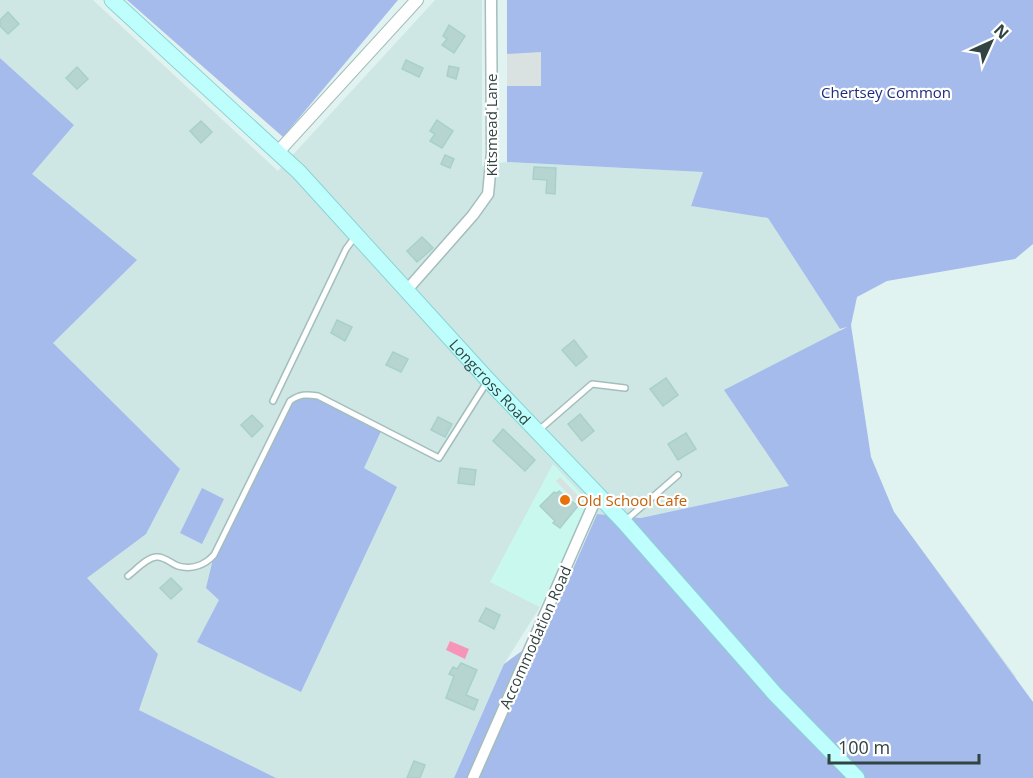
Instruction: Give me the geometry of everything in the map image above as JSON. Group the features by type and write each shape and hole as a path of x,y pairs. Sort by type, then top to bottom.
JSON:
{"main road":[{"name":"Longcross Road","path":"112,0 278,152 317,192 488,381 624,522 775,694 857,778"}],"street":[{"path":"278,152 417,0"},
{"name":"Kitsmead Lane","path":"406,291 473,215 488,194 492,153 491,0"},
{"name":"Accommodation Road","path":"473,778 599,496"}],"lane":[{"path":"273,401 346,249 355,236"},
{"path":"128,576 150,559 157,557 178,566 191,568 207,562 214,555 290,401 297,396 306,394 318,396 439,458 488,381"},
{"path":"538,431 592,384 625,388"},
{"path":"624,522 678,476"}],"shaded area":[{"path":"0,0 93,0 278,171 435,0 482,0 482,166 507,162 704,172 691,206 768,218 840,329 871,457 894,512 1017,678 641,518 597,514 590,503 490,581 540,607 504,664 454,778 276,778 139,710 0,485 32,173 74,125 0,58"},
{"path":"541,52 541,86 507,86 507,54"},
{"path":"553,464 590,503 540,607 490,582"},
{"path":"560,477 584,502 579,506 556,481"},
{"path":"450,641 469,649 465,659 446,650"}],"green space":[{"path":"127,0 398,0 283,137"},
{"name":"Chertsey Common","path":"507,0 1033,0 1033,244 1015,259 887,281 857,297 851,325 871,457 894,512 1033,702 1033,778 454,778 504,664 544,635 597,514 641,518 789,486 724,390 847,327 840,329 768,218 691,206 703,172 507,162"},
{"path":"0,58 74,125 32,174 137,260 53,343 180,469 146,534 87,578 158,654 139,710 276,778 0,778"},
{"path":"297,396 318,396 382,429 364,468 397,487 301,692 197,642 219,600 206,588 214,555 290,401"},
{"path":"202,488 224,499 202,544 180,533"}],"building":[{"path":"8,12 19,24 8,34 0,26 0,20"},
{"path":"449,25 465,36 454,53 442,45 447,39 443,36"},
{"path":"406,60 423,68 419,77 402,69"},
{"path":"449,66 459,68 456,79 447,76"},
{"path":"77,67 88,79 77,89 66,78"},
{"path":"437,120 453,131 442,148 430,141 435,134 430,131"},
{"path":"201,121 212,132 201,143 190,131"},
{"path":"445,155 454,159 450,168 441,164"},
{"path":"534,167 556,168 555,194 546,193 547,180 533,179"},
{"path":"422,237 433,248 417,262 407,251"},
{"path":"337,320 352,327 345,341 331,333"},
{"path":"574,340 587,357 576,366 562,350"},
{"path":"393,352 408,359 401,372 386,365"},
{"path":"666,378 678,395 663,406 650,389"},
{"path":"580,414 594,431 582,441 568,424"},
{"path":"252,415 263,426 252,437 241,425"},
{"path":"438,417 452,424 445,437 431,430"},
{"path":"503,429 535,460 525,471 493,441"},
{"path":"686,433 696,449 678,460 668,444"},
{"path":"460,468 476,470 474,485 458,483"},
{"path":"559,491 578,506 560,528 553,523 555,521 540,506 554,492"},
{"path":"171,578 182,589 171,599 160,588"},
{"path":"486,608 500,615 494,629 479,621"},
{"path":"461,663 477,670 466,695 478,700 474,710 446,698 454,676 449,674 453,667 457,669"},
{"path":"414,761 425,765 420,778 407,778"}],"place":[{"name":"Old School Cafe","path":"565,500"}]}
